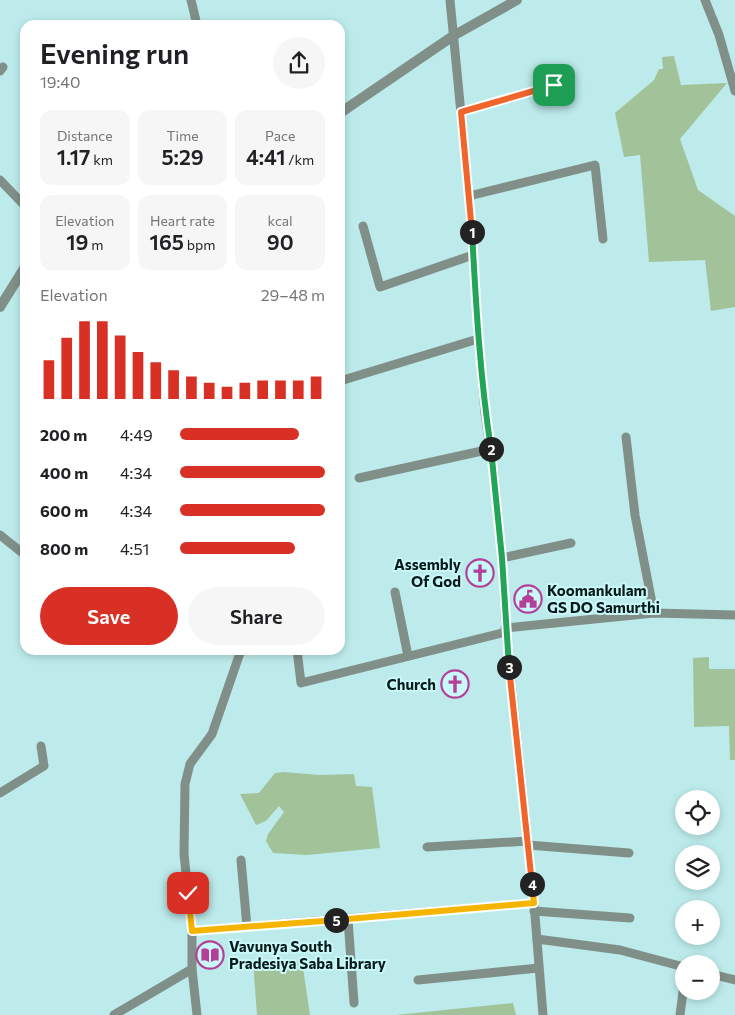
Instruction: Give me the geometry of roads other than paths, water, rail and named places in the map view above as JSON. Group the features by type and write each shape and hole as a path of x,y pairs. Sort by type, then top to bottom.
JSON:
{"street":[{"path":"191,0 196,20"},
{"path":"450,0 469,196 478,339 502,558 506,630 528,843 543,1015"},
{"path":"345,110 453,36 517,0"},
{"path":"706,0 719,35 735,91"},
{"path":"461,112 554,85"},
{"path":"469,196 595,165 603,239"},
{"path":"0,180 20,201"},
{"path":"363,226 380,287 473,255"},
{"path":"0,306 20,275"},
{"path":"345,379 478,339"},
{"path":"626,437 635,515 654,613"},
{"path":"359,478 490,449"},
{"path":"0,535 20,551"},
{"path":"502,558 572,543"},
{"path":"395,592 408,656"},
{"path":"298,655 301,683 506,630 654,613 735,614"},
{"path":"197,1015 192,969 192,931 184,854 185,784 190,764 212,734 239,655"},
{"path":"0,793 44,766 41,746"},
{"path":"427,846 528,843 629,853"},
{"path":"241,860 247,927"},
{"path":"192,931 534,907 630,918"},
{"path":"348,920 354,1003"},
{"path":"537,939 620,950 675,965"},
{"path":"418,980 539,968"},
{"path":"114,1015 192,969"},
{"path":"720,976 735,980"},
{"path":"680,1015 682,1000"}],"place":[{"name":"Assembly Of God","path":"480,573"},
{"name":"Koomankulam GS DO Samurthi","path":"528,599"},
{"name":"Church","path":"455,684"},
{"name":"Vavunya South Pradesiya Saba Library","path":"210,955"}]}
